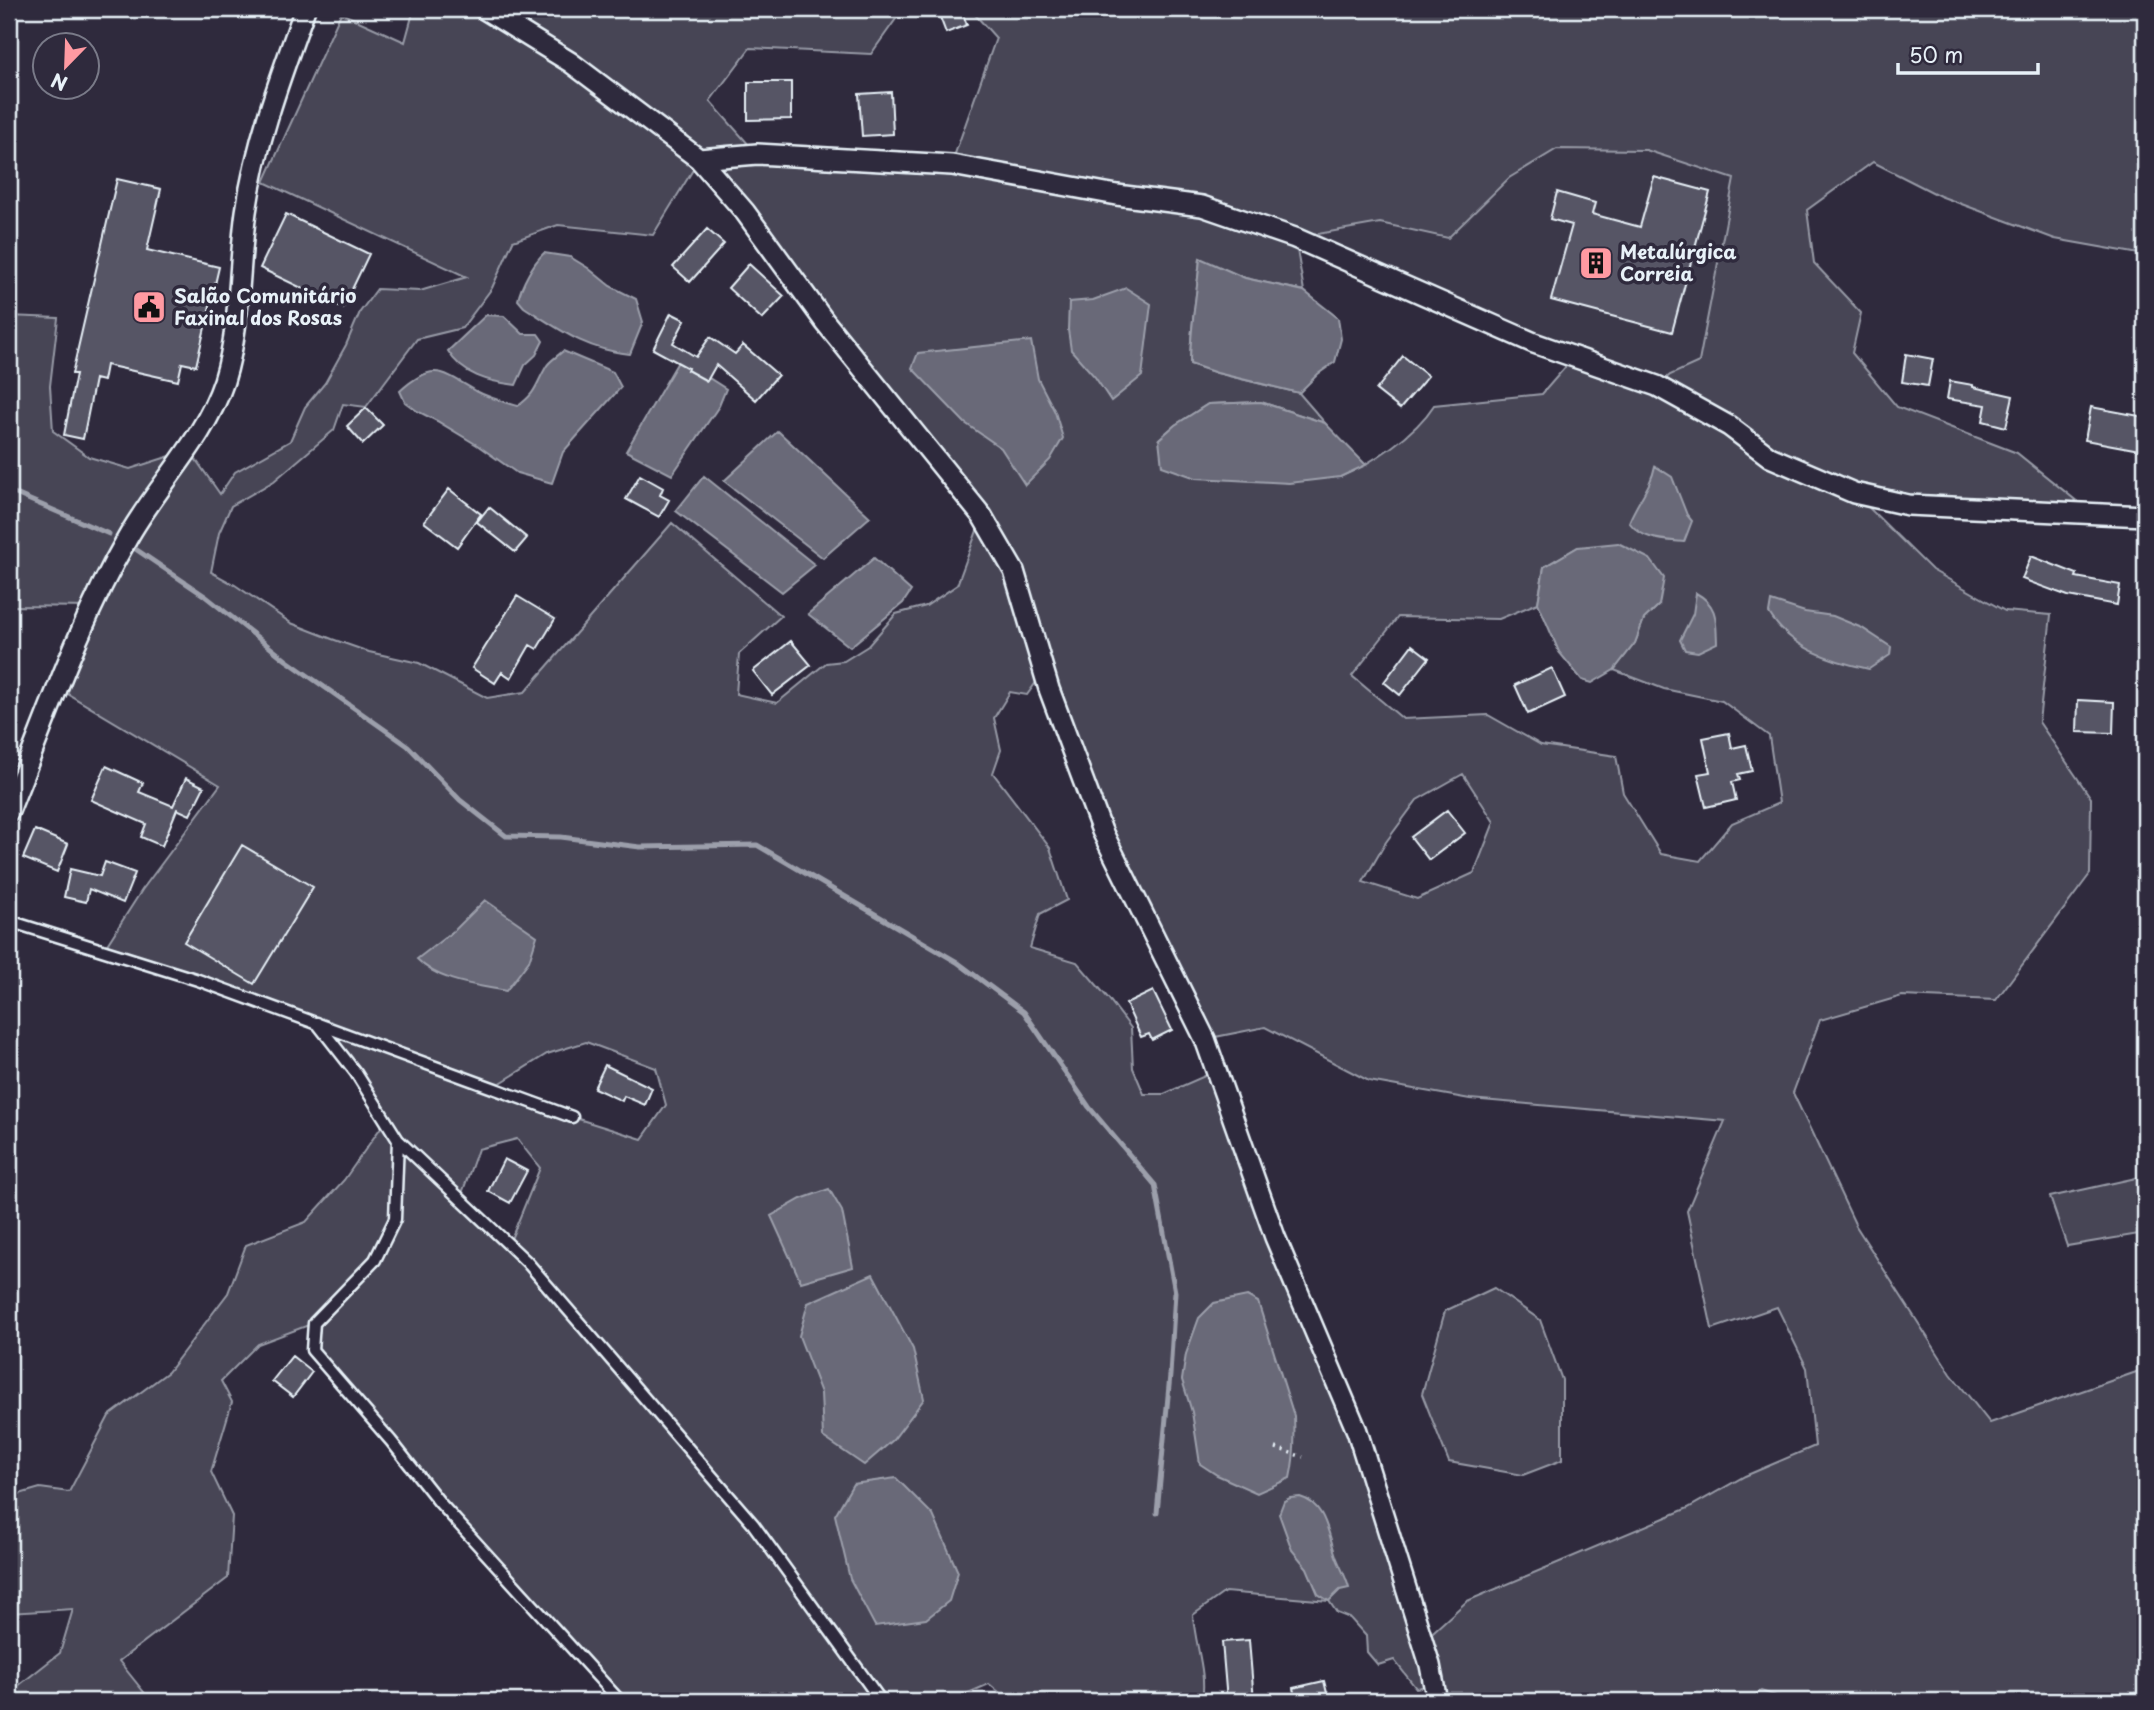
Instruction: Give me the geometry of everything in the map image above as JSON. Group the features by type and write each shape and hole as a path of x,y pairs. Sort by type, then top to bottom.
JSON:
{"street":[{"path":"9,811 106,577 128,536 189,450 223,383 234,341 246,213 257,153 305,9"},
{"path":"484,9 570,62 699,159 745,212 825,322 982,516 1014,571 1049,689 1102,831 1205,1039 1275,1237 1357,1431 1430,1665 1437,1701"},
{"path":"699,159 757,154 952,165 1117,195 1202,206 1295,238 1534,343 1657,386 1729,426 1770,457 1854,493 1908,505 2145,516"}],"lane":[{"path":"9,921 198,980 572,1117"},
{"path":"317,1023 356,1073 398,1140 527,1262 753,1524 881,1701"},
{"path":"398,1140 395,1219 375,1260 314,1323 312,1350 391,1441 440,1503 620,1701"}],"path":[{"path":"1276,1448 1303,1457"}],"shaded area":[{"path":"414,9 903,9 871,54 750,48 710,101 757,154 951,165 996,38 970,9 2145,9 2145,255 2055,239 1940,196 1873,162 1807,210 1814,263 1861,313 1852,353 1897,407 2017,453 2094,515 1855,494 1932,570 2005,611 2051,615 2039,722 2091,798 2090,874 1996,1000 1902,996 1820,1020 1793,1093 1856,1226 1951,1374 1990,1423 2145,1369 2145,1701 1792,1701 1761,1691 1745,1701 1437,1701 1433,1685 1416,1688 1394,1660 1378,1665 1367,1652 1366,1636 1350,1618 1337,1613 1329,1601 1225,1592 1193,1615 1202,1669 1202,1701 1010,1701 989,1684 950,1701 620,1701 312,1350 314,1323 258,1344 221,1381 232,1402 211,1472 232,1516 228,1578 119,1661 151,1701 9,1701 9,1686 13,1690 60,1653 73,1609 9,1613 9,1497 40,1488 69,1492 109,1416 168,1372 228,1293 246,1245 306,1222 344,1180 386,1120 317,1023 103,951 142,890 220,785 58,688 93,607 12,606 9,612 9,316 58,318 50,386 53,431 89,457 130,469 189,450 220,494 235,472 290,441 305,407 325,383 360,312 377,289 420,291 467,277 264,182 341,13 405,42","holes":["1557,149 1646,150 1734,179 1699,362 1670,375 1657,386 1574,357 1542,394 1434,405 1416,427 1392,447 1340,477 1159,439 1208,404 1261,402 1325,423 1299,393 1190,364 1200,259 1245,278 1304,291 1295,238 1380,223 1448,238 1509,178","699,160 982,517 957,585 926,606 896,614 868,646 844,661 826,663 777,703 736,694 739,654 781,616 672,523 525,692 487,698 419,663 369,652 291,623 211,572 219,533 231,506 274,481 334,430 343,404 366,407 417,339 462,328 492,288 513,241 558,225 653,235","1578,547 1659,605 1644,619 1635,643 1614,670 1664,689 1722,701 1769,736 1779,803 1732,823 1700,861 1661,854 1623,793 1616,756 1541,745 1488,715 1403,719 1352,676 1398,617 1499,619 1538,603 1544,567","1037,681 1205,1039 1265,1027 1369,1081 1470,1099 1725,1121 1687,1211 1712,1329 1777,1307 1807,1368 1815,1446 1745,1476 1688,1508 1467,1601 1423,1641 1357,1431 1216,1071 1164,1094 1144,1094 1133,1068 1131,1028 1108,998 1077,962 1030,948 1040,914 1067,900 1050,848 993,773 1001,750 994,718 1010,692 1027,695","1463,774 1494,822 1474,873 1417,899 1363,882 1386,842 1417,800","586,1042 656,1068 666,1105 642,1139 572,1117 494,1087 547,1054","517,1139 540,1168 509,1244 460,1199 478,1149"]},
{"path":"1557,149 1646,150 1734,179 1699,363 1670,375 1657,386 1295,238 1380,223 1448,238 1509,178"},
{"path":"2145,1176 2145,1233 2067,1246 2050,1197"},
{"path":"1494,1288 1540,1320 1562,1380 1562,1460 1523,1475 1449,1462 1422,1394 1445,1311"}],"water":[{"path":"544,253 570,257 610,286 636,299 643,322 630,354 600,348 574,338 524,307 518,300 528,275"},
{"path":"1200,258 1245,278 1304,291 1338,318 1341,339 1335,362 1299,393 1190,364"},
{"path":"1126,288 1151,304 1142,376 1111,401 1095,377 1071,350 1068,330 1069,302 1093,300"},
{"path":"486,315 504,316 523,334 538,334 543,341 536,355 525,365 516,385 496,382 469,372 448,351"},
{"path":"1031,341 1038,379 1055,412 1063,438 1050,460 1025,485 1001,448 965,423 912,368 918,353"},
{"path":"563,351 613,372 621,387 563,452 552,483 517,473 477,445 417,411 405,402 400,391 421,376 438,372 486,396 518,406 532,393 547,365"},
{"path":"679,360 690,365 687,370 706,381 709,378 726,389 719,406 672,475 626,451"},
{"path":"1261,402 1325,423 1366,465 1340,477 1289,483 1196,478 1162,466 1159,439 1175,425 1208,404"},
{"path":"778,431 870,517 823,558 724,481"},
{"path":"1655,466 1672,477 1692,521 1684,542 1646,536 1629,522"},
{"path":"704,476 815,565 782,592 676,511"},
{"path":"1618,543 1650,559 1664,578 1659,605 1644,619 1635,643 1614,670 1592,683 1582,680 1559,652 1538,603 1544,567 1578,547"},
{"path":"874,558 911,591 903,603 850,647 808,614"},
{"path":"1696,593 1712,608 1716,620 1717,643 1698,652 1685,650 1680,640 1693,614"},
{"path":"1771,601 1805,612 1833,616 1862,628 1891,647 1890,655 1869,669 1826,657 1800,644 1778,625 1769,613"},
{"path":"485,900 537,936 529,961 506,991 447,978 417,959 456,929"},
{"path":"829,1189 842,1211 853,1267 801,1282 771,1216 801,1199"},
{"path":"873,1274 913,1349 924,1399 893,1440 864,1465 823,1437 821,1393 799,1336 808,1303"},
{"path":"1247,1296 1258,1302 1294,1416 1290,1478 1257,1493 1200,1464 1192,1412 1182,1380 1186,1354 1199,1318 1214,1303"},
{"path":"896,1478 933,1515 958,1572 949,1601 926,1619 875,1626 850,1579 835,1515 853,1484"},
{"path":"1300,1497 1309,1501 1321,1513 1349,1588 1340,1590 1329,1601 1318,1594 1307,1568 1292,1550 1279,1514 1284,1501"}],"building":[{"path":"937,9 961,9 967,25 946,33"},
{"path":"748,82 791,82 791,119 748,120"},
{"path":"891,92 893,134 862,136 859,94"},
{"path":"1654,177 1710,192 1672,332 1551,300 1572,225 1550,219 1557,192 1595,203 1592,214 1640,227"},
{"name":"Salão Comunitário Faxinal dos Rosas","path":"117,179 161,189 147,250 219,267 196,366 182,363 178,381 106,365 103,381 95,379 83,439 64,435 76,374 72,374"},
{"path":"286,214 369,254 343,308 260,268"},
{"path":"707,229 724,244 690,282 673,267"},
{"path":"749,264 784,296 762,319 728,288"},
{"path":"671,313 685,320 673,343 696,357 710,337 735,354 743,345 778,375 756,400 716,365 707,381 687,370 688,368 653,349"},
{"path":"1906,354 1933,359 1928,386 1902,382"},
{"path":"1403,356 1428,376 1400,409 1376,390"},
{"path":"1950,381 2013,396 2006,427 1983,421 1986,405 1947,399"},
{"path":"2091,407 2145,417 2145,451 2085,440"},
{"path":"366,408 383,425 363,444 347,426"},
{"path":"640,475 663,488 660,495 669,500 659,517 626,499"},
{"path":"449,489 481,514 457,547 424,522"},
{"path":"489,507 527,538 515,552 477,522"},
{"path":"2031,556 2077,574 2076,577 2120,585 2117,605 2068,596 2022,579"},
{"path":"517,596 555,619 537,649 530,645 511,678 502,672 495,683 472,668"},
{"path":"791,641 811,665 772,695 753,671"},
{"path":"1412,645 1429,658 1400,695 1384,682"},
{"path":"1552,668 1565,697 1528,714 1515,685"},
{"path":"2078,700 2114,702 2113,733 2077,732"},
{"path":"1729,733 1732,748 1746,745 1752,771 1738,774 1740,780 1732,782 1736,800 1706,807 1698,774 1710,772 1703,738"},
{"path":"106,766 143,783 139,792 173,806 186,778 204,787 190,815 177,809 162,846 141,837 146,824 91,800"},
{"path":"1447,810 1465,833 1429,860 1411,837"},
{"path":"35,830 68,844 57,872 23,858"},
{"path":"242,845 313,887 254,984 184,942"},
{"path":"105,862 135,873 123,903 89,889 86,902 64,897 70,869 100,876"},
{"path":"1153,991 1172,1030 1152,1040 1149,1034 1141,1037 1126,1004"},
{"path":"605,1065 652,1088 645,1105 624,1096 622,1101 594,1088"},
{"path":"504,1159 527,1171 510,1203 488,1191"},
{"path":"292,1356 312,1372 293,1397 272,1381"},
{"path":"1249,1640 1254,1701 1227,1701 1222,1642"},
{"path":"1324,1681 1329,1701 1296,1701 1293,1688"}],"waterway":[{"path":"9,491 109,534"},
{"path":"134,548 205,596 286,660 408,746 460,800 506,836 561,837 640,847 757,845 957,962 1024,1012 1089,1107 1155,1185 1175,1292 1157,1513"}],"place":[{"name":"Metalúrgica Correia","path":"1596,263"},
{"name":"Salão Comunitário Faxinal dos Rosas","path":"149,307"}]}
